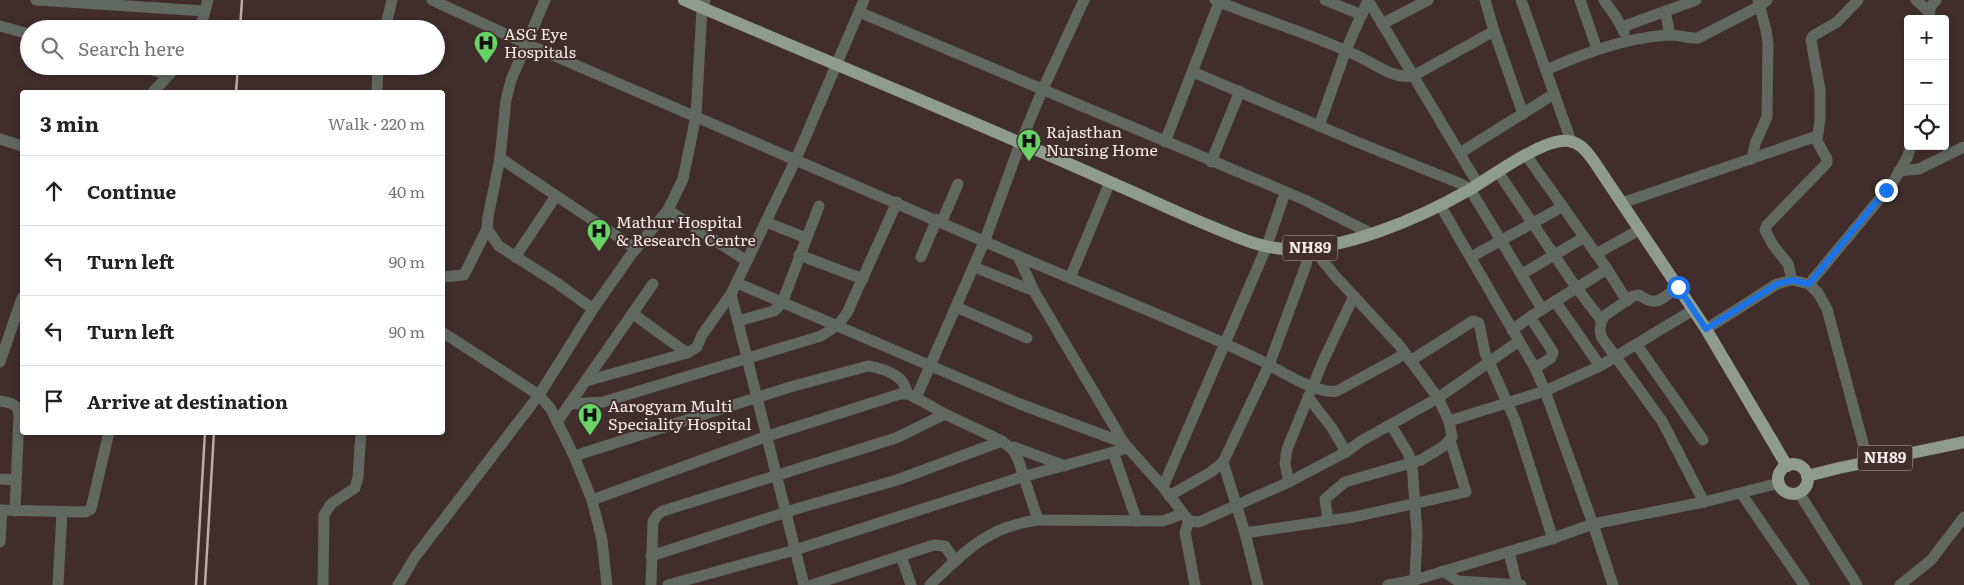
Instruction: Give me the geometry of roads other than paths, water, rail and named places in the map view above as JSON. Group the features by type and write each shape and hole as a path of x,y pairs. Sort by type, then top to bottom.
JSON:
{"main road":[{"name":"NH89","path":"684,0 703,4 836,65 1110,182 1191,219 1266,248 1312,248 1372,234 1440,206 1526,155 1556,142 1571,141"},
{"path":"1571,141 1584,148 1706,329 1786,466"},
{"name":"NH89","path":"1808,476 1964,442"},
{"path":"1794,464 1800,466 1808,476 1807,484 1799,493 1784,491 1779,483 1781,470 1786,466 1794,464"}],"street":[{"path":"36,0 207,6 203,20"},
{"path":"386,20 392,0"},
{"path":"432,0 527,44 940,220 1018,256 1226,343 1269,365 1310,392 1346,452"},
{"path":"445,277 464,275 488,229 488,217 500,158 506,100 511,80 545,0"},
{"path":"586,381 688,353 697,347 702,335 737,283 796,158 864,0"},
{"path":"912,396 930,365 974,267 1020,144 1084,0"},
{"path":"1325,0 1362,15"},
{"path":"1319,126 1346,50 1368,0 1460,153 1474,187 1501,241 1542,309"},
{"path":"1382,24 1428,0"},
{"path":"1485,0 1523,114"},
{"path":"1521,0 1571,141"},
{"path":"1580,0 1597,49"},
{"path":"1605,0 1628,41"},
{"path":"1622,28 1696,0"},
{"path":"1792,280 1788,264 1773,245 1766,230 1768,225 1827,163 1827,159 1817,141 1820,119 1820,90 1812,40 1813,36 1842,18 1858,0"},
{"path":"1916,0 1928,15"},
{"path":"1928,15 1931,6 1936,0"},
{"path":"1165,142 1193,72 1218,1 1346,50 1393,74 1406,77 1413,76 1494,31"},
{"path":"1546,70 1597,49 1628,41 1670,35 1698,38 1762,2 1768,44 1767,117 1755,144 1752,159"},
{"path":"398,585 415,557 539,395 593,309 668,210 682,179 696,116 703,4"},
{"path":"1665,11 1670,35"},
{"path":"859,12 1042,91 1305,200 1372,234"},
{"path":"0,26 20,32"},
{"path":"1193,72 1319,126 1474,187"},
{"path":"155,90 168,75"},
{"path":"377,90 378,75"},
{"path":"1211,162 1240,91"},
{"path":"1460,153 1554,94"},
{"path":"1622,203 1817,136"},
{"path":"0,139 20,145"},
{"path":"1899,171 1919,169 1964,147"},
{"path":"1809,284 1892,184 1909,150"},
{"path":"1526,155 1627,300"},
{"path":"500,158 636,250"},
{"path":"1498,172 1576,287 1602,320"},
{"path":"1070,278 1110,182"},
{"path":"921,257 958,184"},
{"path":"1166,492 1266,248 1286,193"},
{"path":"515,257 556,196"},
{"path":"570,404 603,402 821,336 838,325 847,313 897,202"},
{"path":"738,321 774,311 782,303 819,206"},
{"path":"1440,206 1535,368 1593,524 1613,585"},
{"path":"1471,257 1562,207"},
{"path":"668,210 747,262"},
{"path":"766,222 806,238"},
{"path":"488,229 499,246 557,283 593,309"},
{"path":"1596,254 1639,230"},
{"path":"1522,274 1583,238"},
{"path":"1245,532 1328,521 1466,492 1450,440 1452,437 1449,421 1438,398 1408,357 1312,248"},
{"path":"1166,492 1211,472 1223,462 1269,365 1312,248"},
{"path":"799,255 863,279"},
{"path":"1018,256 1034,291 1126,446 1166,492 1185,518 1185,532 1195,585"},
{"path":"974,267 1034,291"},
{"path":"1512,330 1576,287 1607,269"},
{"path":"1706,329 1777,284 1792,280 1809,284 1818,293 1827,309 1868,462"},
{"path":"737,283 1020,404 1126,446"},
{"path":"557,422 654,284"},
{"path":"1678,287 1655,302 1647,302 1639,296 1633,296 1604,316 1600,332 1602,338 1662,421 1704,502"},
{"path":"731,294 804,585"},
{"path":"1289,482 1285,456 1310,392 1354,296"},
{"path":"1555,301 1600,366"},
{"path":"0,362 20,304"},
{"path":"956,306 1027,338"},
{"path":"1449,421 1545,391 1600,366 1693,310"},
{"path":"633,314 688,353"},
{"path":"1530,317 1553,352 1551,358 1535,368"},
{"path":"1310,392 1330,393 1337,391 1408,357 1477,320 1480,325 1485,353 1508,402 1553,539"},
{"path":"445,334 539,395 552,409 592,500 602,540 607,585"},
{"path":"930,585 973,546 1000,529 1018,523 1038,520 1163,522 1185,518 1200,522 1289,482 1346,452 1361,441 1438,398 1519,340"},
{"path":"1637,345 1703,440"},
{"path":"574,456 758,397 868,366 894,374 902,380 912,396"},
{"path":"592,500 768,436 900,394 912,396 1002,441 1012,449 1018,458 1022,477 1038,520"},
{"path":"0,401 16,405 18,409 15,511"},
{"path":"651,585 653,522 657,515 663,511 896,438 945,414"},
{"path":"1391,425 1408,453 1412,464 1417,534 1415,580"},
{"path":"0,542 1,510 85,512 91,509 109,435"},
{"path":"324,585 324,515 331,504 355,488 358,477 361,435"},
{"path":"1328,521 1325,499 1345,482 1412,464 1434,453 1450,440"},
{"path":"651,556 897,480 1002,441"},
{"path":"668,585 795,550 1022,477 1113,452 1126,446"},
{"path":"1014,447 1065,466"},
{"path":"1113,452 1137,521"},
{"path":"1223,462 1245,532 1258,585"},
{"path":"0,479 16,480"},
{"path":"1388,585 1415,580 1553,539 1593,524 1704,502 1779,483"},
{"path":"1741,493 1804,585"},
{"path":"1799,493 1857,585"},
{"path":"58,585 62,512"},
{"path":"1900,585 1931,560 1963,521"},
{"path":"812,585 940,544 949,551 955,561"},
{"path":"1508,552 1517,585"},
{"path":"900,556 911,585"},
{"path":"1444,571 1458,581 1521,585"}],"railway":[{"path":"241,20 242,0"},
{"path":"236,90 237,75"},
{"path":"196,585 205,435"},
{"path":"205,585 214,435"}],"place":[{"name":"ASG Eye Hospitals","path":"486,64"},
{"name":"Rajasthan Nursing Home","path":"1029,162"},
{"name":"Mathur Hospital & Research Centre","path":"599,252"},
{"name":"Aarogyam Multi Speciality Hospital","path":"590,436"}]}
